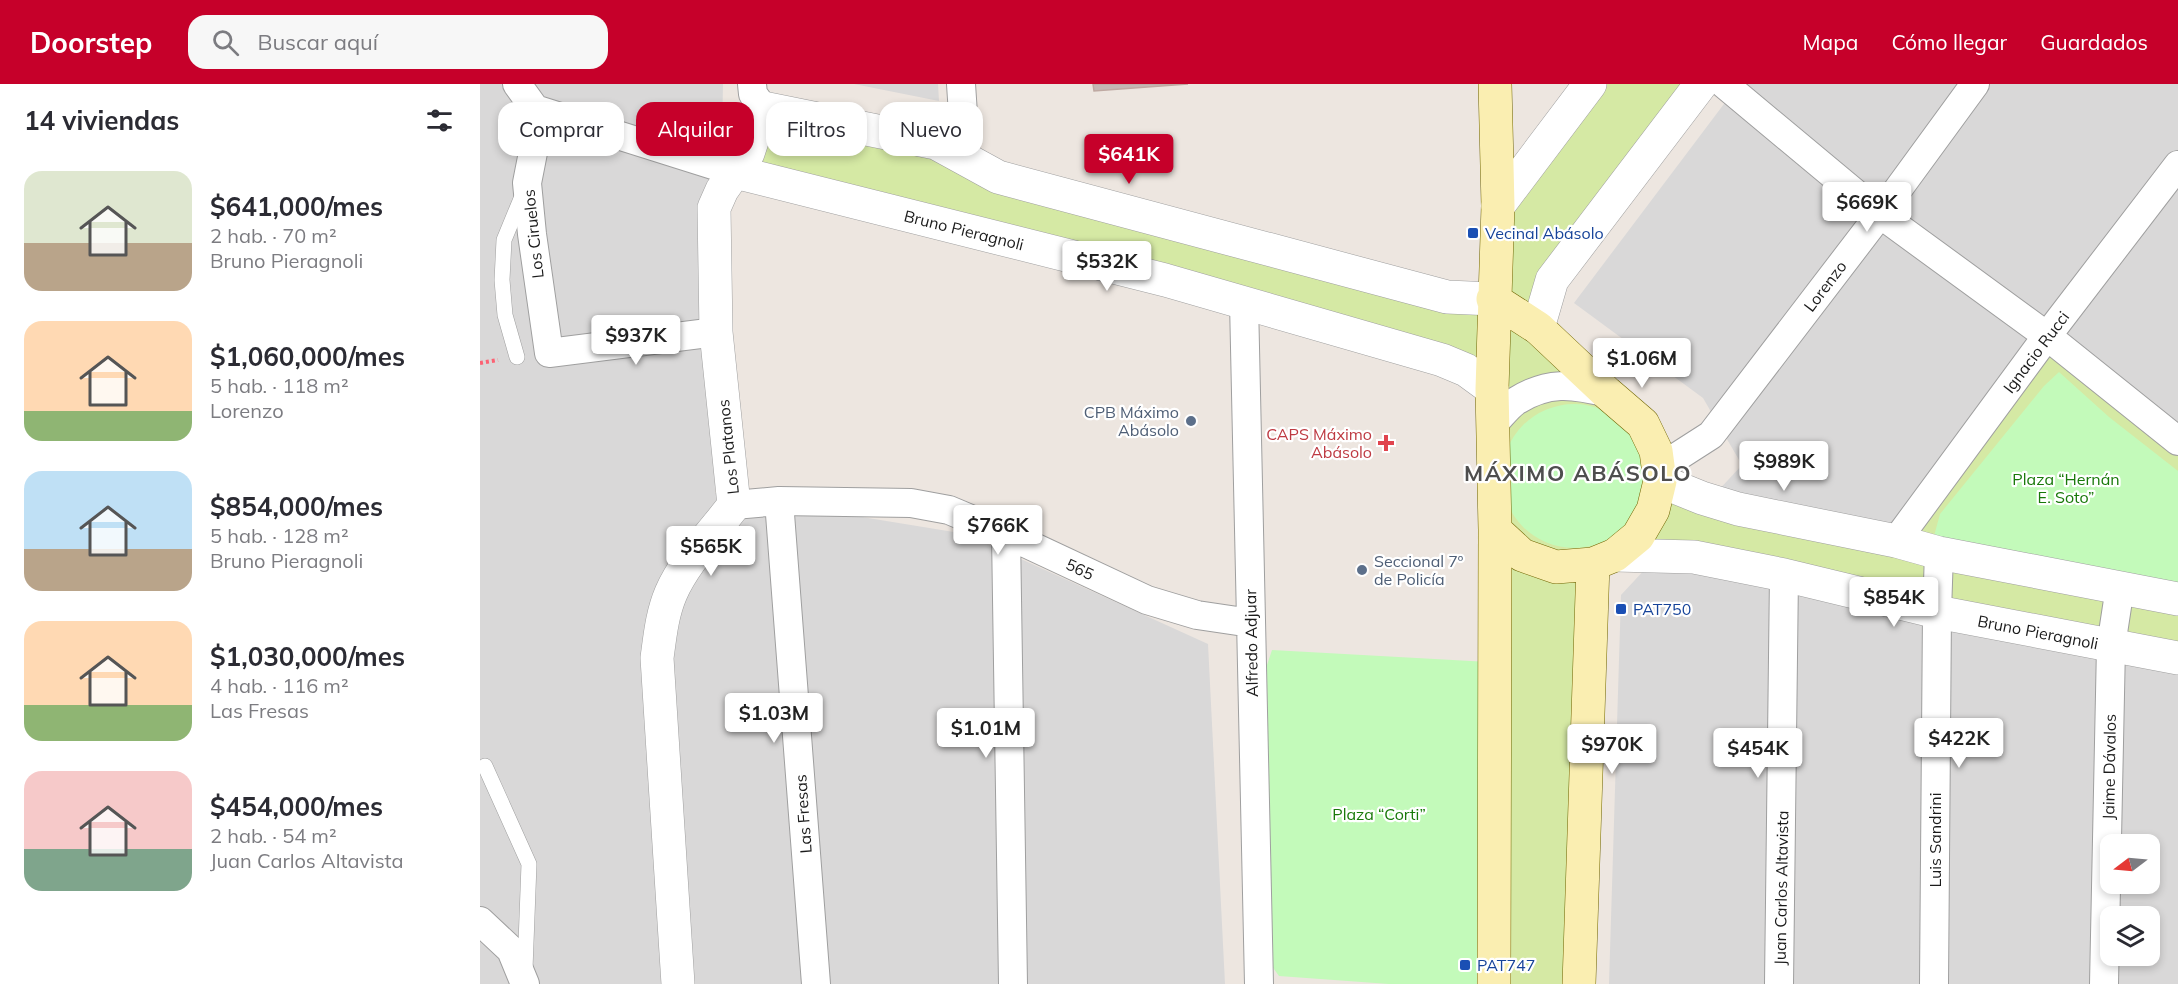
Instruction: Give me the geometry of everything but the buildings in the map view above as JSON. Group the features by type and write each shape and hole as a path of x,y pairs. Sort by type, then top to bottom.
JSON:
{"main road":[{"path":"1494,984 1495,530 1492,389 1493,299 1498,206 1496,84"},
{"path":"1493,299 1538,328 1643,424 1656,451 1659,475 1653,510 1638,536 1604,560 1556,567 1522,555 1495,530"},
{"path":"1579,984 1604,560"}],"street":[{"path":"517,84 530,102"},
{"path":"961,84 966,159"},
{"path":"1498,206 1590,84"},
{"path":"1538,328 1552,280 1701,84"},
{"path":"1724,84 1880,214 2047,336 2178,441"},
{"name":"Lorenzo","path":"1659,475 1712,435 1880,214 1975,84"},
{"path":"758,96 936,143 998,177 1447,297 1493,299"},
{"name":"Los Platanos","path":"678,984 657,658 662,620 671,593 685,569 734,505 716,332 714,208 722,190 748,153 758,96"},
{"name":"Bruno Pieragnoli","path":"624,137 735,172 1244,302 1442,360 1466,370 1492,389"},
{"name":"Los Ciruelos","path":"532,156 527,183 549,353 716,332"},
{"name":"Ignacio Rucci","path":"1896,542 2047,336 2178,165"},
{"name":"Alfredo Adjuar","path":"1244,302 1259,984"},
{"path":"1492,425 1514,402 1543,388 1576,385 1607,393"},
{"path":"1659,475 1702,498 1738,509 1939,552 2178,599"},
{"name":"565","path":"734,505 779,501 911,503 949,510 1147,600 1197,615 1251,623"},
{"name":"Las Fresas","path":"779,501 816,984"},
{"path":"1006,534 1013,984"},
{"name":"Luis Sandrini","path":"1934,984 1939,552"},
{"name":"Bruno Pieragnoli","path":"1604,560 1695,557 1784,575 1937,612 2178,658"},
{"name":"Juan Carlos Altavista","path":"1779,984 1784,575"},
{"name":"Jaime Dávalos","path":"2104,984 2111,646 2120,587"},
{"path":"480,921 511,950 525,984"}],"lane":[{"path":"517,357 505,315 502,280 504,240 527,183"},
{"path":"485,766 529,864 525,984"}],"shaded area":[{"path":"480,84 723,84 723,102 636,102 636,156 722,156 715,493 966,534 1208,644 1225,984 480,984"},
{"path":"854,84 938,84 939,101"},
{"path":"1739,84 2178,84 2178,984 1609,984 1621,595 1742,465 1703,398 1574,303"}],"green space":[{"path":"1590,84 1701,84 1538,328 1660,481 1896,541 2047,336 2178,441 2178,658 1784,575 1593,564 1579,984 1494,984 1492,389 735,172 742,156 754,156 754,129 763,108 766,109 766,156 867,156 867,135 879,138 879,156 946,156 1493,299 1498,206"},
{"name":"Plaza “Hernán E. Soto”","path":"2059,372 2109,417 2178,471 2178,590 1934,536 1940,514 2044,386"},
{"path":"1574,404 1601,410 1625,425 1640,449 1646,476 1640,503 1625,527 1601,542 1574,548 1547,542 1523,527 1508,503 1502,476 1508,449 1523,425 1547,410"},
{"name":"Plaza “Corti”","path":"1272,650 1489,662 1488,984 1389,984 1279,976 1269,962 1267,665"}],"place":[{"name":"Vecinal Abásolo","path":"1473,233"},
{"name":"CPB Máximo Abásolo","path":"1191,421"},
{"name":"CAPS Máximo Abásolo","path":"1386,443"},
{"name":"Seccional 7º de Policía","path":"1362,570"},
{"name":"PAT750","path":"1621,609"},
{"name":"PAT747","path":"1465,965"}],"district":[{"name":"MÁXIMO ABÁSOLO","path":"1578,473"}]}
